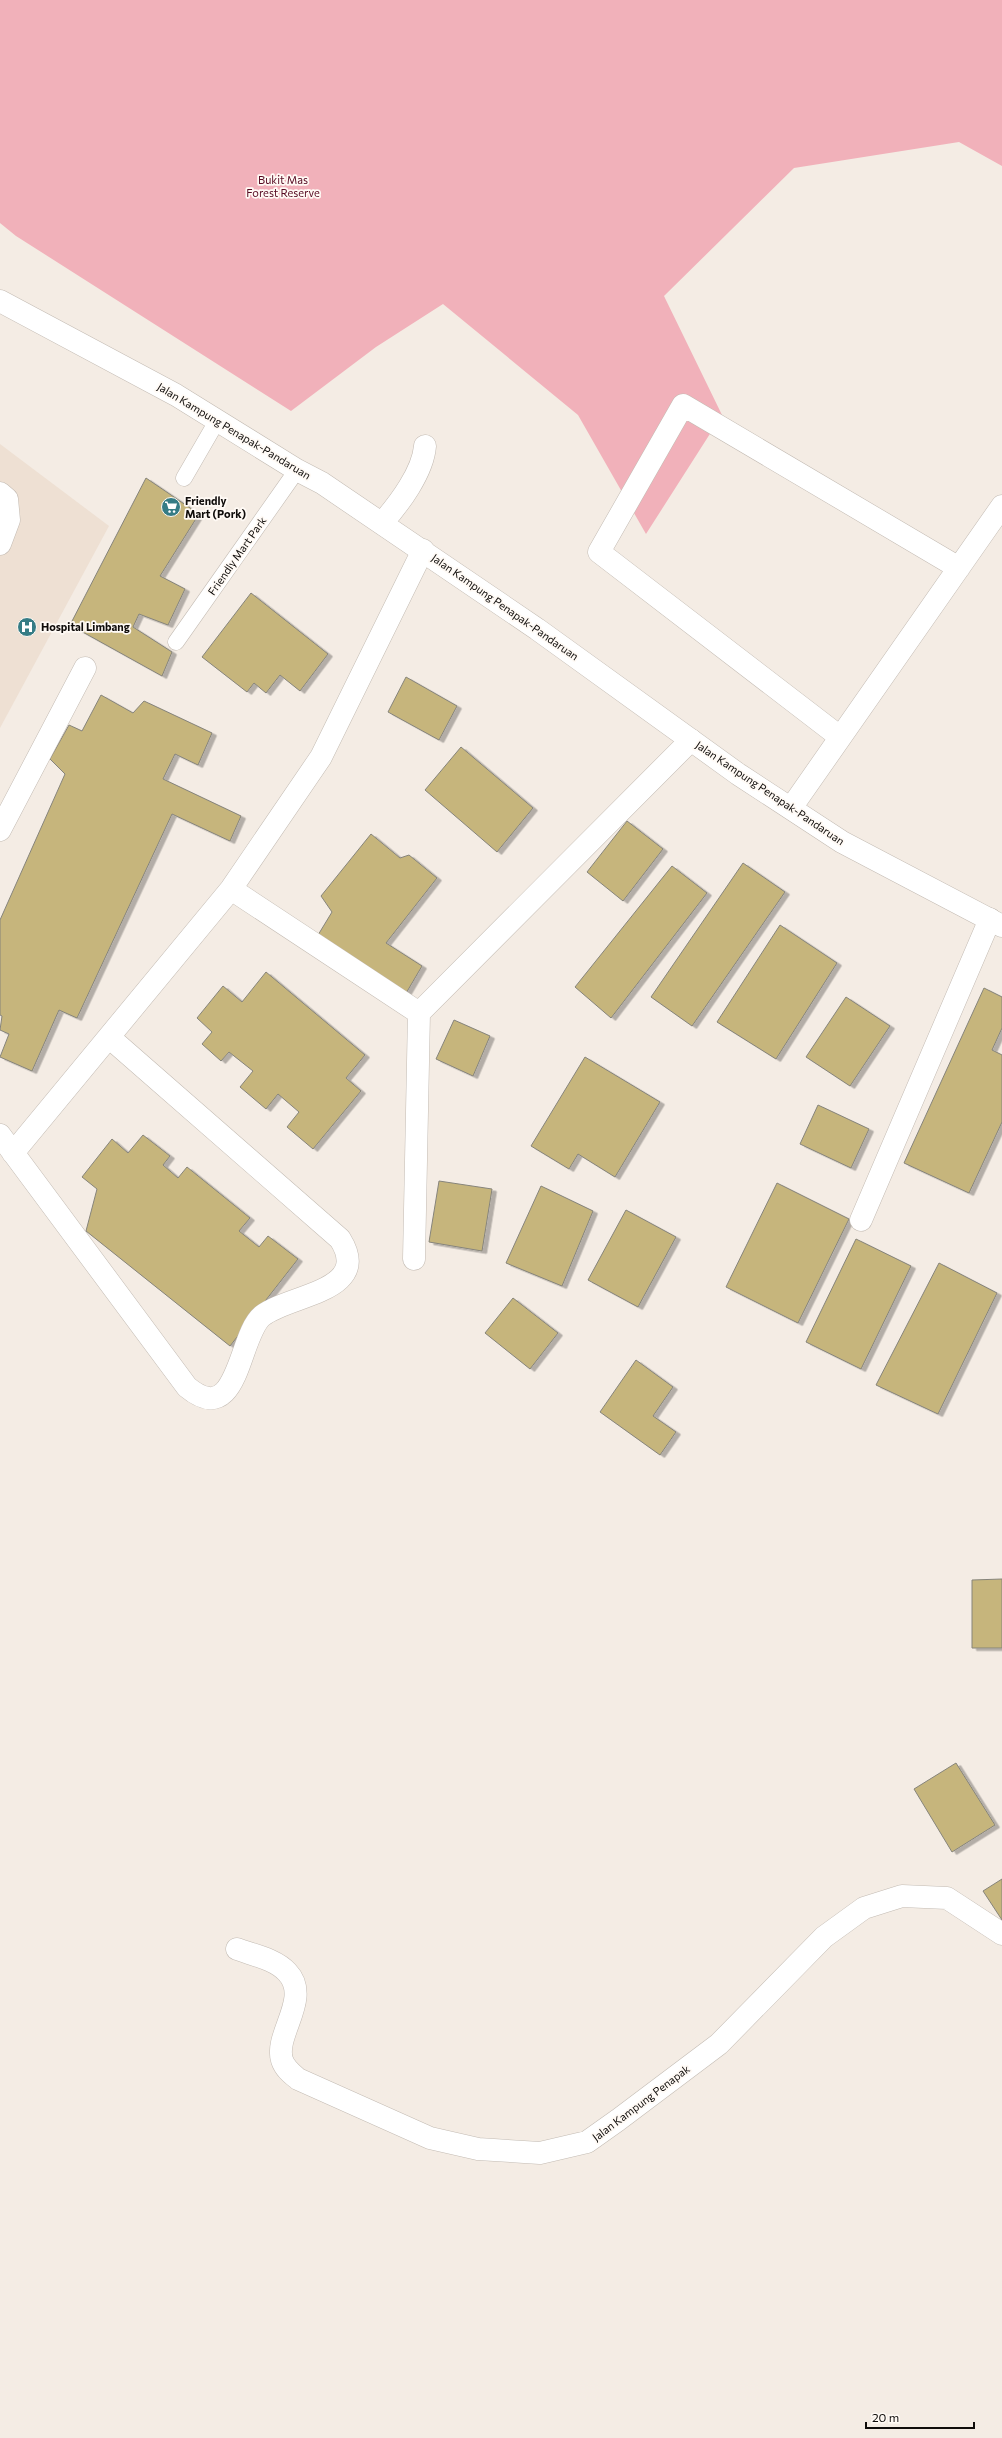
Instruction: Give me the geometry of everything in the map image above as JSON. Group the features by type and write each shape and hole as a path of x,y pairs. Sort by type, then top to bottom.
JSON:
{"main road":[{"name":"Jalan Kampung Penapak-Pandaruan","path":"0,301 176,395 297,470 322,483 538,629 691,740 842,842 996,922"},
{"path":"840,738 599,552 683,405 958,568"},
{"path":"382,523 401,502 424,456 425,446"},
{"path":"0,493 7,499 9,520 0,544"},
{"path":"791,808 1002,506"},
{"path":"13,1153 110,1038 231,889 321,757 423,550"},
{"path":"0,830 85,668"},
{"path":"414,1259 419,1013 691,740"},
{"path":"231,889 419,1013"},
{"path":"861,1220 996,922"},
{"path":"0,1135 187,1387 198,1396 212,1398 225,1392 233,1381 254,1327 263,1316 332,1284 343,1276 348,1263 347,1250 340,1239 110,1038"},
{"name":"Jalan Kampung Penapak","path":"237,1949 276,1964 288,1973 293,1986 296,2002 282,2047 282,2060 288,2071 298,2079 430,2138 478,2149 540,2153 587,2142 719,2044 824,1937 864,1908 902,1896 946,1898 1002,1934"}],"lane":[{"path":"184,478 217,421"},
{"name":"Friendly Mart Park","path":"176,642 297,470"}],"shaded area":[{"name":"Hospital Limbang","path":"0,444 109,526 0,728"}],"green space":[{"name":"Bukit Mas Forest Reserve","path":"0,0 1002,0 1002,166 959,142 794,168 664,296 722,415 646,534 578,415 443,304 376,347 291,411 16,236 0,223"}],"building":[{"path":"146,478 199,514 160,576 185,589 168,625 139,614 133,627 172,652 162,676 70,625"},
{"path":"251,593 328,654 300,691 280,675 266,693 254,683 247,692 202,657"},
{"path":"406,677 457,706 439,740 388,712"},
{"path":"101,695 133,713 144,701 212,733 198,765 175,754 163,779 241,816 230,841 172,814 77,1018 59,1010 32,1071 0,1057 9,1034 0,1030 2,1016 0,1015 0,920 65,774 50,759 69,725 82,731"},
{"path":"461,747 533,808 497,852 425,790"},
{"path":"627,821 663,849 623,901 587,872"},
{"path":"371,834 400,858 409,855 437,878 386,943 422,966 405,995 315,940 332,912 321,896"},
{"path":"743,863 785,892 692,1026 651,997"},
{"path":"672,866 707,893 611,1018 575,987"},
{"path":"780,925 837,963 776,1059 717,1022"},
{"path":"266,972 365,1055 346,1078 361,1091 313,1149 287,1127 299,1112 278,1094 266,1109 240,1087 253,1071 229,1052 221,1061 202,1044 212,1032 197,1018 223,986 242,1002"},
{"path":"984,988 1002,997 1002,1028 992,1050 1002,1055 1002,1122 969,1193 904,1163"},
{"path":"846,997 890,1026 850,1086 806,1057"},
{"path":"454,1020 490,1036 473,1076 436,1059"},
{"path":"585,1057 660,1102 615,1177 578,1154 569,1169 531,1146"},
{"path":"818,1105 869,1129 851,1168 800,1144"},
{"path":"143,1135 170,1156 163,1165 178,1178 187,1167 250,1218 239,1231 259,1247 268,1236 298,1259 230,1346 86,1231 97,1189 82,1177 112,1139 128,1153"},
{"path":"439,1181 492,1189 482,1251 429,1242"},
{"path":"777,1183 849,1219 798,1323 726,1287"},
{"path":"541,1186 593,1211 562,1286 506,1263"},
{"path":"626,1210 676,1237 638,1307 588,1280"},
{"path":"856,1239 911,1266 861,1369 806,1342"},
{"path":"939,1263 997,1293 938,1414 876,1385"},
{"path":"513,1298 558,1333 530,1369 485,1333"},
{"path":"636,1360 673,1387 653,1416 676,1432 660,1455 600,1412"},
{"path":"1002,1579 1002,1648 972,1648 972,1580"},
{"path":"956,1763 995,1825 952,1852 914,1789"},
{"path":"1002,1879 1002,1920 983,1891"}],"place":[{"name":"Friendly Mart (Pork)","path":"171,507"},
{"name":"Hospital Limbang","path":"27,627"}]}
